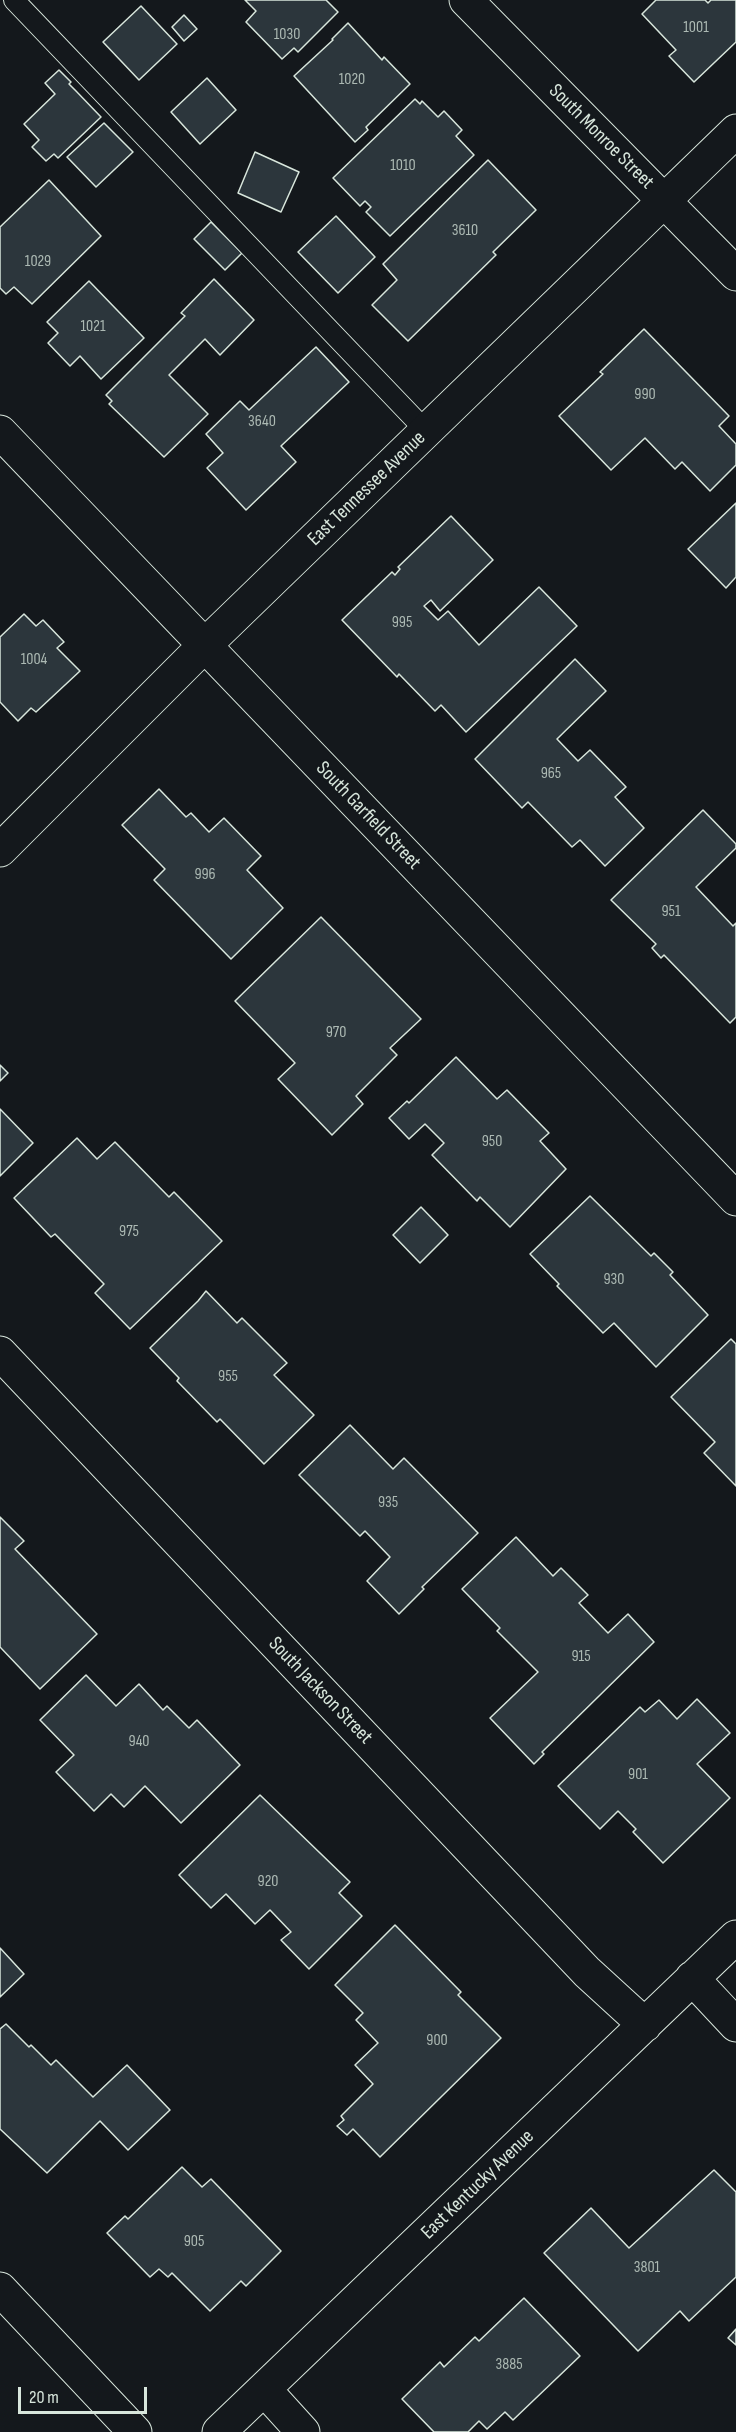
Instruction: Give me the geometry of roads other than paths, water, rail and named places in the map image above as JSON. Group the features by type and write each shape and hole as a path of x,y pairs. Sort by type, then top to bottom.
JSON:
{"street":[{"name":"South Monroe Street","path":"466,0 736,274"},
{"name":"East Tennessee Avenue","path":"0,850 204,646 736,131"},
{"name":"South Garfield Street","path":"0,432 736,1199"},
{"name":"South Jackson Street","path":"0,1353 587,1972 645,2025"},
{"name":"East Kentucky Avenue","path":"219,2432 736,1937"},
{"path":"693,1978 736,2025"},
{"path":"0,2289 135,2432"},
{"path":"264,2389 303,2432"}],"lane":[{"path":"14,0 427,432"}]}
